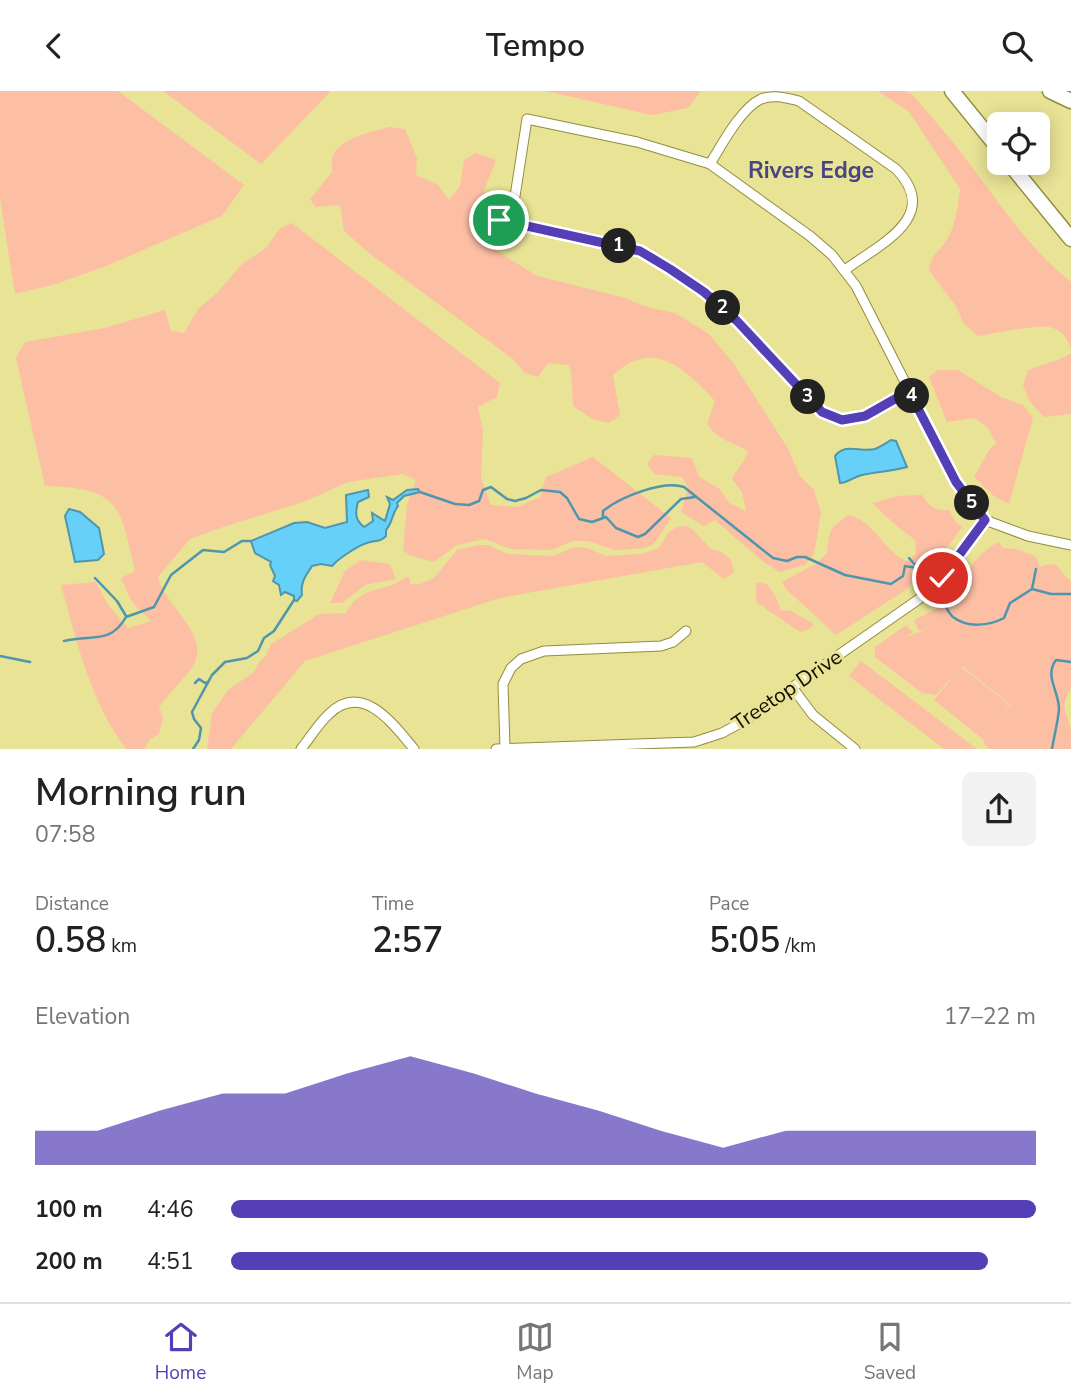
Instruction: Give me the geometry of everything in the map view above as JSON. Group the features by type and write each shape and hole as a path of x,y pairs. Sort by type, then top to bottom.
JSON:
{"highway":[{"path":"952,91 987,134"},
{"path":"1049,91 1071,101"},
{"path":"1019,175 1071,239"}],"street":[{"path":"710,165 745,111 761,99 782,96 799,101 896,169 904,177 911,191 912,211 906,223 895,235 845,270"},
{"path":"511,222 527,119 637,142 710,165 810,236 845,270 856,286 956,482 985,520 1028,536 1071,545"},
{"path":"499,220 640,251 704,292 737,321 822,412 842,420 865,416 909,391"},
{"name":"Treetop Drive","path":"501,748 694,746 722,733 927,592 954,563 985,520"},
{"path":"501,748 503,684 511,668 521,659 544,651 661,646 673,642 686,631"},
{"path":"792,687 813,715 855,749"},
{"path":"301,749 332,711 358,704 382,712 414,749"}],"shaded area":[{"path":"0,91 118,91 244,185 222,216 106,266 56,284 15,294 0,199"},
{"path":"163,91 329,91 330,92 261,164"},
{"path":"545,91 701,91 688,108 652,115"},
{"path":"878,91 905,91 913,95 1027,239 1071,282 1071,349 1062,334 1053,328 1027,328 978,336 964,324 957,308 929,270 934,256 952,229 960,189 909,112"},
{"path":"389,127 405,129 417,158 416,175 438,185 449,200 460,186 464,160 476,153 496,160 484,190 489,211 479,228 488,245 537,276 675,313 709,334 734,364 787,447 800,476 814,490 821,513 814,554 805,565 780,572 765,563 715,520 704,526 681,512 688,488 682,477 654,474 647,464 654,455 692,458 699,477 720,489 729,503 746,511 742,492 732,479 748,451 721,438 707,424 715,401 680,369 655,358 628,364 613,375 620,415 609,423 592,419 573,406 569,365 548,363 538,377 525,373 513,359 369,253 344,231 340,205 315,207 310,199 332,172 332,157 337,149 358,136"},
{"path":"292,223 500,383 497,397 478,407 483,431 481,478 491,505 517,507 540,497 546,477 593,457 671,518 654,544 645,548 615,550 588,541 573,541 552,550 510,549 485,539 457,545 434,562 403,551 407,505 416,480 403,474 348,482 306,501 190,539 158,577 162,588 193,633 197,657 191,669 159,707 163,718 159,734 149,740 145,749 126,749 94,691 61,585 96,582 108,605 128,628 151,621 132,602 121,578 135,571 125,530 113,505 102,496 89,491 45,486 16,358 25,342 105,328 165,310 171,331 184,333 198,309 217,293 242,264 266,248 280,228"},
{"path":"1071,353 1071,414 1044,417 1030,402 1023,385 1028,370"},
{"path":"938,370 958,370 1001,397 1023,405 1033,418 1009,504 995,497 974,477 996,443 988,428 975,418 947,422 929,377"},
{"path":"922,495 933,507 949,510 962,527 949,545 907,589 836,635 786,589 782,582 817,563 827,553 833,527 848,515 865,523 891,550 907,561 916,554 915,540 873,503 897,496"},
{"path":"687,526 710,548 723,553 731,560 734,572 724,579 702,562 500,598 305,661 231,749 207,749 212,713 228,690 254,672 271,644 319,614 346,613 352,604 366,593 406,577 410,578 410,584 420,584 434,578 457,550 488,545 508,554 553,556 575,547 587,548 606,556 641,554 659,548 669,532 677,527"},
{"path":"998,542 1003,548 1017,549 1036,557 1040,567 1055,565 1071,581 1071,687 1064,706 1070,724 1071,749 990,749 984,744 985,741 934,700 960,668 936,695 922,693 875,657 875,647 906,625 913,632 907,637 932,627 919,631 914,620 965,594 965,579 973,564","holes":["961,667 1011,705 996,725 1010,705"]},
{"path":"361,560 390,564 396,579 365,585 342,603 330,603 345,571"},
{"path":"756,582 767,584 781,610 791,611 814,624 800,632 756,602"},
{"path":"861,661 977,749 944,749 849,676"}],"water":[{"path":"891,440 896,441 907,467 862,475 840,483 835,456 839,452 849,449 875,449"},
{"path":"418,489 420,492 404,496 397,503 384,538 355,548 332,566 312,566 303,583 302,595 297,601 294,596 285,592 281,595 279,585 273,581 275,576 271,562 255,553 251,541 294,523 307,522 325,528 347,522 346,495 368,490 369,497 358,502 356,510 357,519 364,527 373,521 372,513 385,521 390,504 387,497 393,500 407,490"},
{"path":"69,509 80,512 99,528 104,554 98,560 75,562 65,516"}],"waterway":[{"path":"603,517 603,511 631,495 675,485 684,487 773,558 787,561 805,557 845,575 891,584 903,576 905,566 917,568 925,574"},
{"path":"420,492 455,504 469,505 479,501 483,490 491,487 507,499 515,501 541,490 560,492 567,498 579,519 592,522 606,517 616,528 638,537 645,534 681,499 695,497"},
{"path":"64,641 100,637 114,632 126,617 154,607 171,575 203,550 224,552 242,541 251,541"},
{"path":"909,558 916,566"},
{"path":"1032,589 1036,569"},
{"path":"95,578 117,601 126,616"},
{"path":"941,597 953,617 978,625 1004,618 1010,603 1032,589 1051,594 1071,594"},
{"path":"193,749 199,740 201,728 192,712 212,675 225,662 247,658 258,651 264,638 274,631 294,600"},
{"path":"0,656 30,662"},
{"path":"1052,749 1059,709 1051,672 1056,660 1071,662"},
{"path":"195,683 199,679 208,682"}],"district":[{"name":"Rivers Edge","path":"811,170"}],"route":[{"path":"499,220 640,251 704,292 737,321 822,412 842,420 865,416 909,391 956,482 985,520 942,578"}]}
